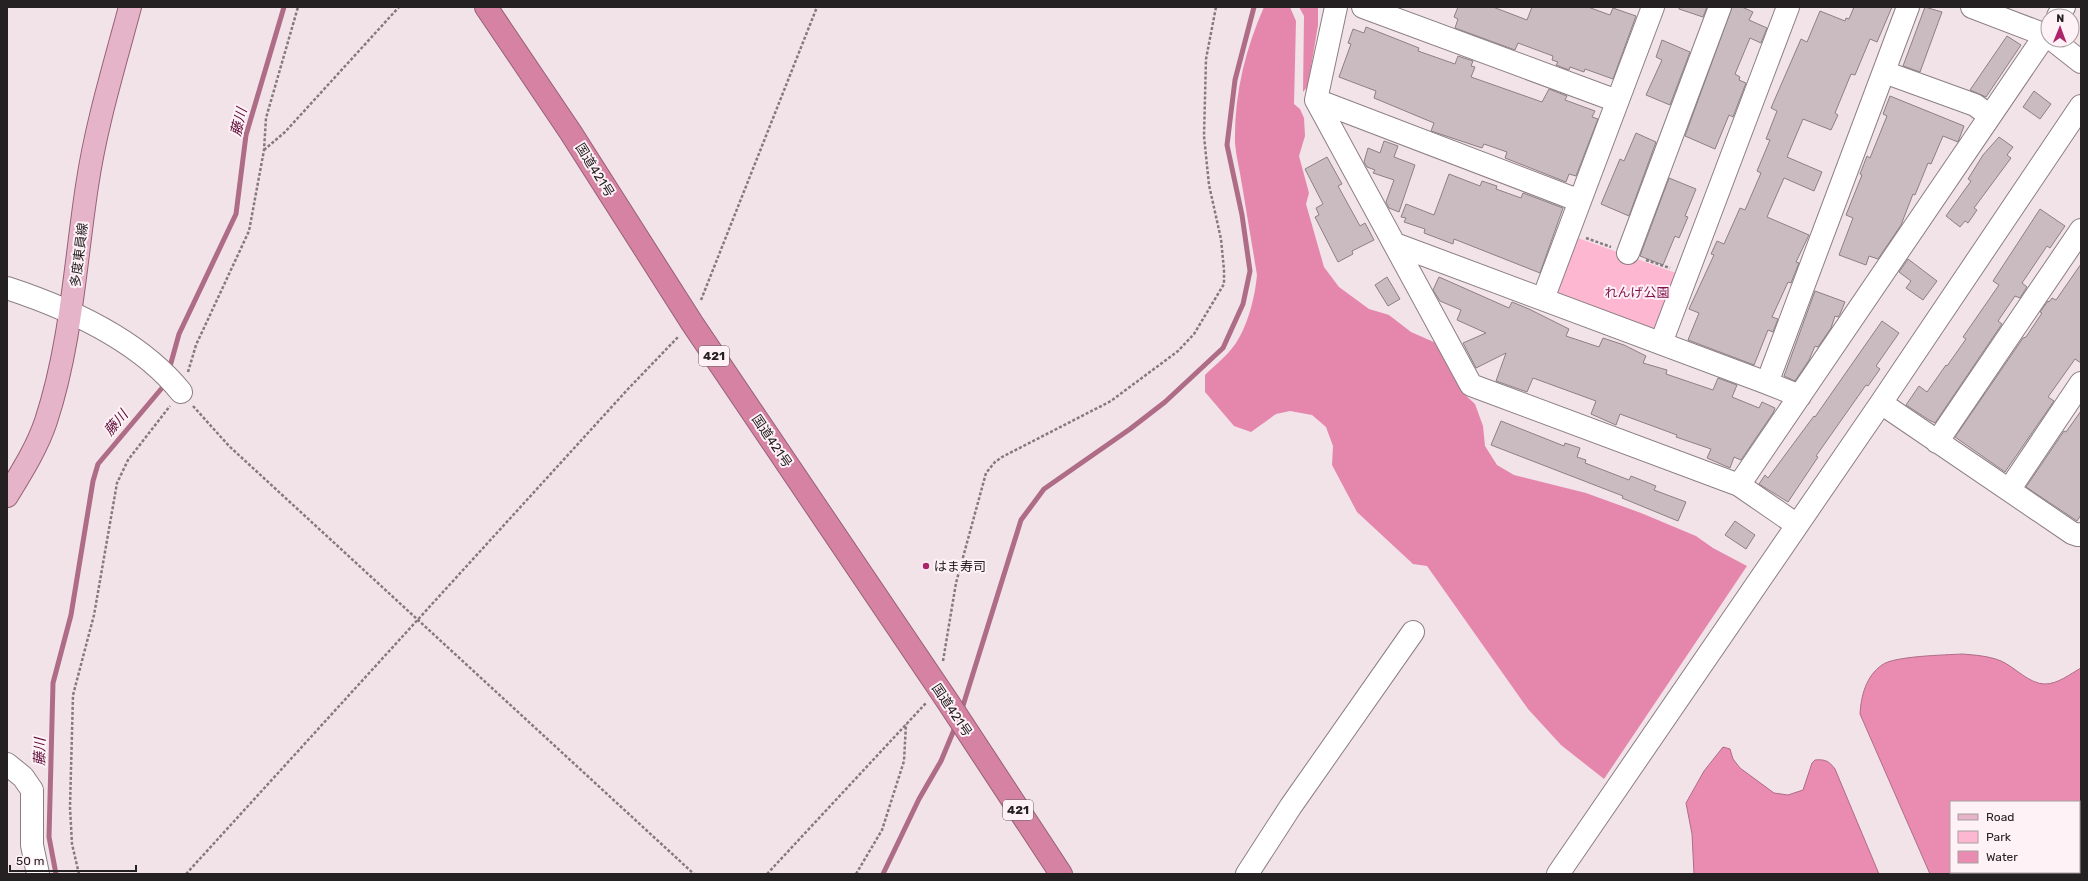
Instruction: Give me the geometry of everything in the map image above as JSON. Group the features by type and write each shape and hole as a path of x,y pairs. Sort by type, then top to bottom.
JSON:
{"highway":[{"name":"国道421号","path":"486,7 571,133 692,323 1061,874"}],"main road":[{"name":"多度東員線","path":"7,496 26,464 46,422 64,354 72,312 87,188 96,131 130,7"}],"street":[{"path":"1336,7 1316,100 1471,385 1739,485 1797,525"},
{"path":"1362,7 1617,101"},
{"path":"1543,299 1653,7"},
{"path":"1628,253 1720,7"},
{"path":"1661,343 1788,7"},
{"path":"1766,383 1908,7"},
{"path":"1972,7 2040,32"},
{"path":"1739,485 1990,116 2040,47"},
{"path":"2064,48 2081,62"},
{"path":"1884,72 1975,105 1990,116"},
{"path":"1316,100 1580,201"},
{"path":"1558,874 1881,403 2081,106"},
{"path":"1937,442 2081,230"},
{"path":"1395,244 1800,396"},
{"path":"7,288 72,312 130,346 178,389"},
{"path":"2009,490 2081,383"},
{"path":"1881,403 2072,533 2078,536 2081,534"},
{"path":"1247,874 1291,806 1414,632"},
{"path":"7,764 23,777 32,790 32,845 38,874"}],"path":[{"path":"79,874 72,844 70,807 73,696 94,615 117,483 128,460 178,389 196,345 249,231 264,150 266,118 298,7"},
{"path":"264,150 285,132 399,7"},
{"path":"186,874 628,389 692,323 817,7"},
{"path":"767,874 906,724 943,696 956,583 986,473 995,462 1002,457 1111,401 1178,351 1194,334 1224,284 1221,239 1209,185 1204,136 1206,59 1216,7"},
{"path":"178,389 229,446 416,621 694,874"},
{"path":"856,874 882,830 904,761 906,724"}],"green space":[{"name":"れんげ公園","path":"1575,237 1679,274 1660,326 1653,331 1556,293"}],"shaded area":[{"path":"1264,7 1290,7 1296,21 1294,104 1300,109 1304,118 1305,136 1299,156 1309,193 1306,204 1324,267 1339,287 1369,309 1389,315 1411,332 1436,343 1463,393 1475,404 1483,426 1485,446 1497,465 1514,475 1586,493 1641,513 1696,536 1713,548 1747,566 1604,779 1561,745 1528,709 1427,566 1413,564 1357,512 1332,465 1333,446 1326,427 1312,415 1290,411 1276,414 1251,432 1234,426 1205,392 1205,375 1232,349 1243,331 1251,308 1256,283 1257,275 1235,143 1235,125 1236,108 1246,56"},
{"path":"1299,7 1318,7 1318,25 1308,86 1303,92 1304,16"}],"water":[{"path":"1962,654 1996,659 2033,681 2045,684 2059,681 2081,668 2081,836 2080,801 1950,801 1950,873 2032,873 2031,874 1930,874 1860,714 1865,687 1872,675 1882,665 1888,662 1908,658"},
{"path":"1723,747 1730,749 1733,759 1740,768 1774,793 1788,795 1803,790 1812,763 1815,760 1824,760 1829,762 1835,769 1879,874 1694,874 1692,834 1686,803 1704,771"}],"building":[{"path":"1458,7 1493,7 1527,20 1532,7 1588,7 1610,15 1613,8 1636,16 1613,79 1585,69 1584,72 1570,67 1569,70 1556,65 1558,62 1552,60 1553,56 1518,43 1515,50 1455,28 1458,19 1454,17"},
{"path":"1679,7 1707,7 1703,17 1679,9"},
{"path":"1732,7 1742,7 1753,12 1749,20 1767,28 1761,43 1750,38 1735,74 1740,77 1739,80 1746,83 1733,117 1729,115 1715,149 1685,136"},
{"path":"1854,7 1892,7 1877,42 1870,39 1855,75 1851,74 1835,113 1838,115 1831,130 1803,119 1787,157 1822,172 1814,191 1784,178 1767,217 1809,235 1796,262 1799,263 1791,283 1788,282 1772,317 1778,319 1773,332 1768,330 1754,365 1688,340 1699,313 1689,309 1714,255 1711,254 1717,241 1724,244 1740,208 1745,210 1761,173 1757,171 1770,140 1766,139 1777,111 1771,108 1801,39 1807,42 1820,11 1845,21 1846,18 1849,19"},
{"path":"1925,7 1942,12 1920,72 1903,66"},
{"path":"1366,27 1419,48 1418,51 1455,64 1458,56 1473,61 1471,66 1475,67 1471,77 1542,102 1549,89 1567,96 1565,100 1595,111 1592,117 1598,119 1576,176 1569,174 1566,182 1505,158 1507,152 1484,144 1482,148 1431,131 1434,123 1374,98 1376,91 1339,77 1351,44 1348,43 1353,29 1364,33"},
{"path":"2007,36 2021,45 1986,97 1970,90"},
{"path":"1662,40 1690,52 1670,105 1646,95 1662,60 1656,57"},
{"path":"2034,91 2051,104 2040,119 2023,107"},
{"path":"1890,96 1964,126 1958,142 1943,136 1931,164 1928,163 1915,195 1913,194 1901,225 1878,259 1869,256 1866,265 1839,255 1853,218 1846,215 1862,175 1860,174 1867,156 1870,158 1887,116 1883,114"},
{"path":"1636,133 1656,142 1629,216 1601,204 1620,159 1624,161"},
{"path":"1999,137 2013,147 2007,155 2011,158 1974,208 1977,210 1968,223 1965,221 1960,227 1946,216 1971,181 1968,179 1983,155"},
{"path":"1384,141 1398,146 1394,157 1415,165 1399,212 1389,208 1386,202 1394,180 1373,173 1375,170 1367,167 1364,162 1368,148 1380,153"},
{"path":"1327,157 1342,184 1338,186 1360,226 1365,223 1374,240 1352,251 1353,254 1338,262 1315,217 1319,215 1316,208 1323,204 1305,169"},
{"path":"1449,174 1480,186 1482,181 1497,186 1496,189 1521,198 1523,193 1563,208 1540,273 1454,239 1453,244 1424,233 1425,229 1404,222 1406,218 1401,217 1406,204 1434,215"},
{"path":"1669,178 1696,189 1685,216 1688,217 1679,238 1675,236 1663,265 1640,256"},
{"path":"2040,209 2065,226 2050,248 2047,246 2022,283 2027,287 2020,298 2015,296 1998,321 2002,324 1935,423 1929,420 1906,405 1919,386 1927,392 1966,339 1963,337 1999,285 1993,281"},
{"path":"1908,259 1937,281 1923,300 1906,288 1911,281 1899,272"},
{"path":"2081,264 2081,363 2075,359 2048,397 2054,401 2005,472 1955,437 2023,338 2026,337 2048,301 2049,302 2052,298 2056,300"},
{"path":"1387,277 1400,299 1388,306 1375,285"},
{"path":"1439,277 1509,308 1512,302 1529,309 1569,329 1566,336 1599,347 1603,338 1624,345 1646,356 1643,363 1667,370 1666,374 1713,390 1718,378 1737,385 1732,397 1759,408 1762,402 1775,408 1741,460 1734,457 1730,468 1707,458 1711,449 1676,437 1677,435 1620,414 1616,425 1591,414 1596,401 1533,378 1527,392 1496,381 1506,353 1476,368 1463,343 1486,333 1457,320 1461,310 1440,301 1433,290"},
{"path":"1815,291 1845,302 1840,314 1838,317 1835,316 1831,328 1818,347 1815,346 1809,360 1795,381 1784,376"},
{"path":"1882,321 1899,333 1876,366 1880,369 1868,386 1866,385 1816,456 1818,457 1788,502 1759,484 1765,475 1768,478 1814,416 1815,417"},
{"path":"2081,411 2081,515 2077,521 2026,487 2064,431 2066,432"},
{"path":"1501,421 1564,446 1565,443 1580,448 1577,457 1586,460 1585,463 1629,480 1631,476 1656,486 1654,490 1686,502 1678,521 1622,498 1623,496 1491,445"},
{"path":"1735,521 1755,535 1746,549 1725,535"}],"waterway":[{"name":"藤川","path":"169,370 179,334 236,214 246,135 284,7"},
{"path":"961,712 1021,520 1044,489 1130,429 1165,402 1223,348 1243,304 1250,271 1242,215 1227,145 1235,80 1254,7"},
{"name":"藤川","path":"56,874 49,837 53,683 71,615 93,481 98,464 162,388 164,383"},
{"path":"883,874 919,799 941,761 956,725"}],"place":[{"name":"はま寿司","path":"926,566"}]}
